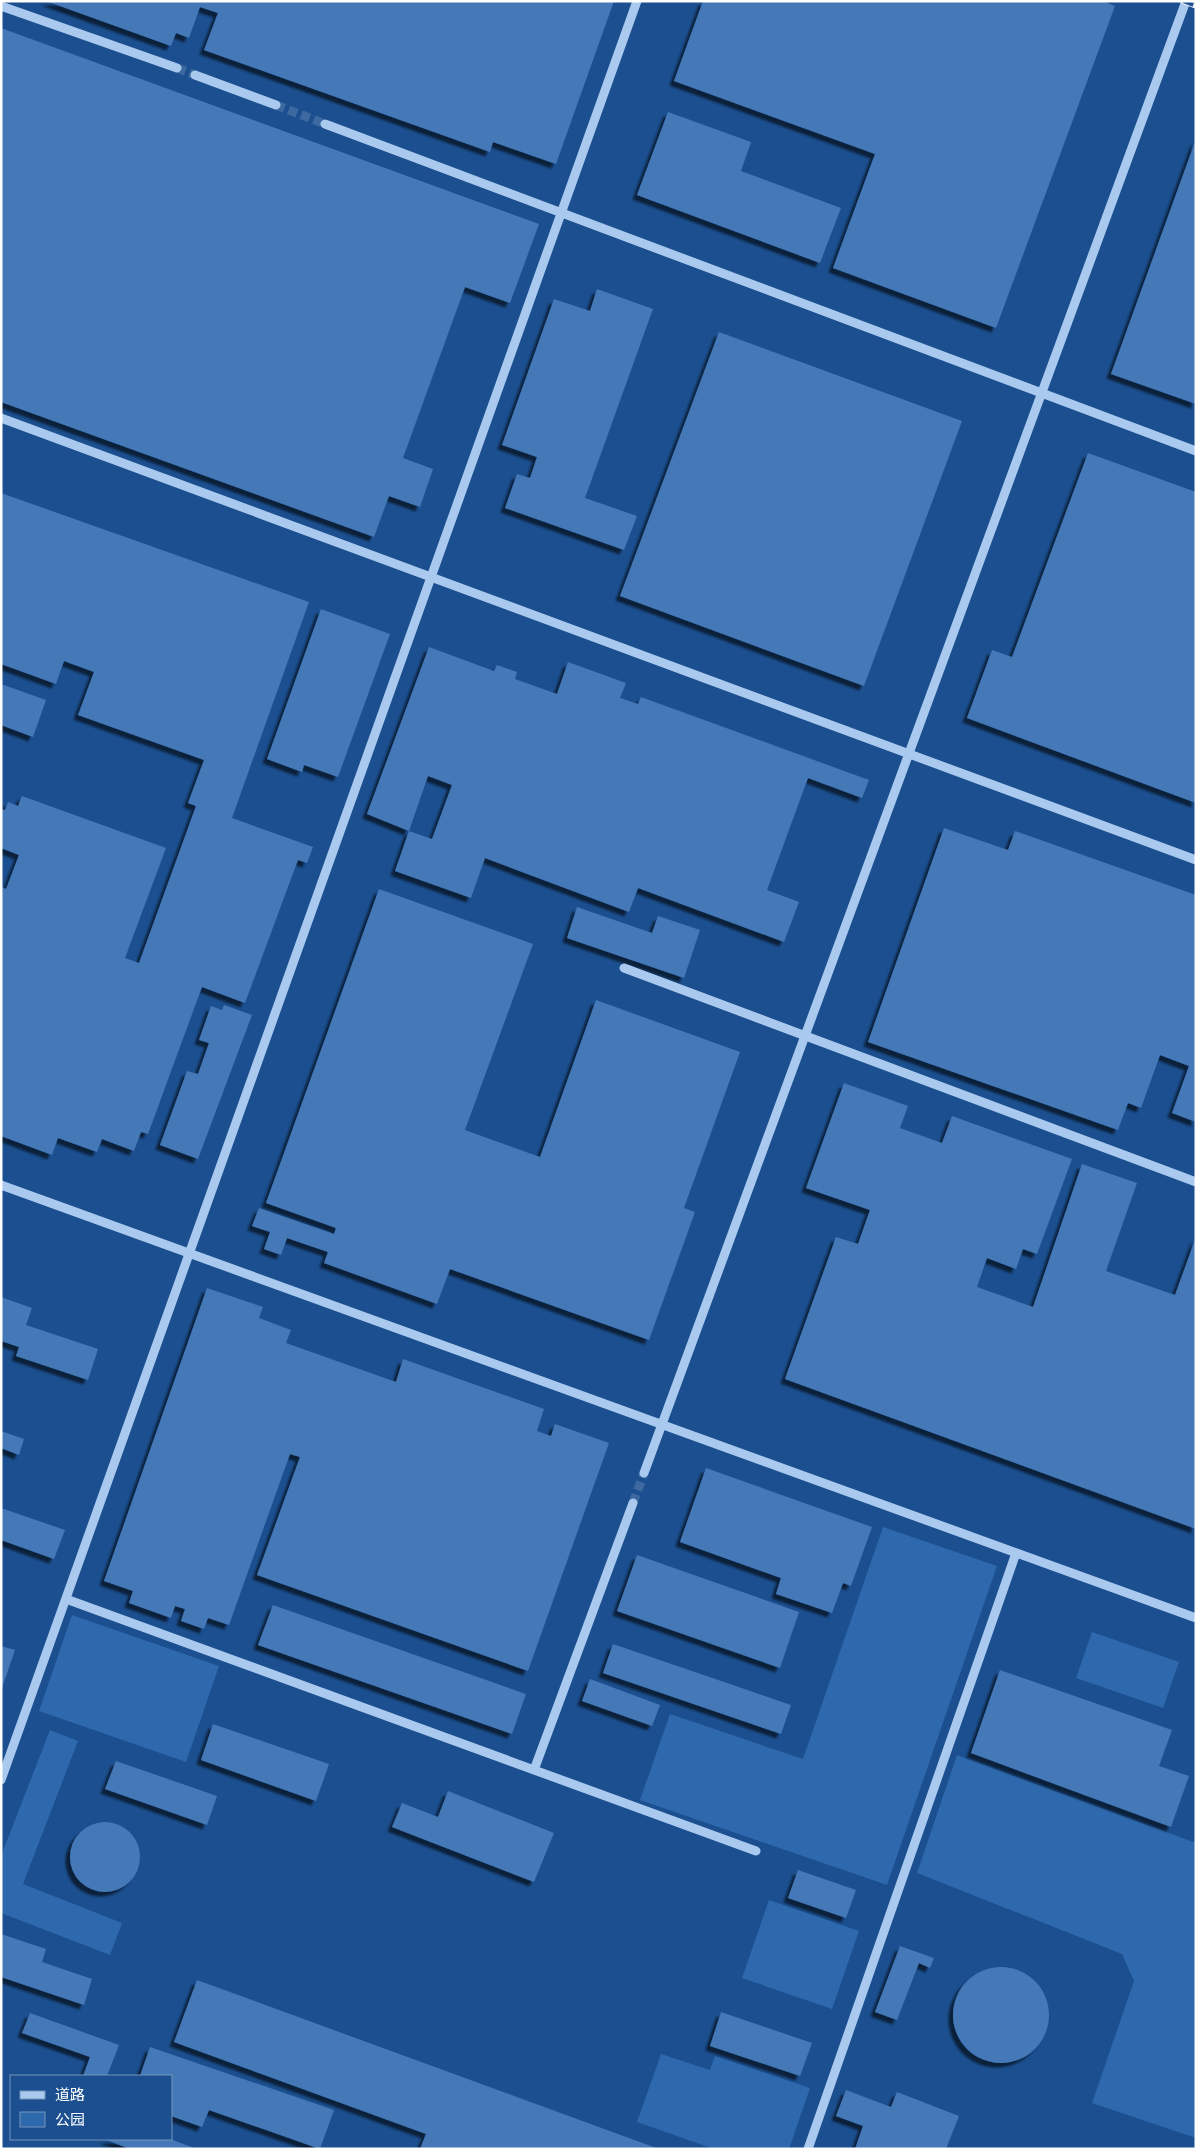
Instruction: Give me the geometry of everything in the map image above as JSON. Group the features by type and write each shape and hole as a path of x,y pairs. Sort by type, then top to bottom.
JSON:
{"lane":[{"path":"1,1780 637,1"},
{"path":"644,1473 1186,1"},
{"path":"1,6 177,68"},
{"path":"195,75 276,105"},
{"path":"325,124 1196,451"},
{"path":"1,418 1196,860"},
{"path":"624,968 1196,1182"},
{"path":"1,1185 1196,1618"},
{"path":"534,1770 633,1503"},
{"path":"808,2149 1016,1553"},
{"path":"66,1599 756,1851"}],"green space":[{"path":"883,1527 997,1566 887,1885 640,1800 670,1714 803,1759"},
{"path":"72,1615 219,1666 186,1762 39,1711"},
{"path":"1092,1632 1179,1662 1163,1708 1076,1678"},
{"path":"50,1730 78,1741 23,1884 122,1923 110,1955 1,1913 1,1856"},
{"path":"957,1755 1196,1843 1196,2138 1092,2103 1134,1981 1122,1954 917,1873"},
{"path":"769,1900 859,1931 832,2009 742,1978"},
{"path":"661,2054 710,2070 715,2056 810,2088 789,2149 714,2149 637,2122"}],"building":[{"path":"46,1 614,1 556,164 493,142 490,152 204,50 218,13 200,7 189,38 176,33 171,46"},
{"path":"703,1 1103,1 1115,6 996,328 833,268 875,154 674,81"},
{"path":"1,28 539,224 510,303 465,287 403,458 433,469 420,507 389,496 374,537 1,402"},
{"path":"668,112 751,142 741,171 841,208 820,263 637,195"},
{"path":"1196,139 1196,404 1111,374"},
{"path":"597,289 653,309 585,498 637,516 624,550 505,508 517,474 530,478 537,457 502,445 554,299 590,311"},
{"path":"719,332 962,421 864,686 620,596"},
{"path":"1088,453 1196,492 1196,803 967,718 992,650 1012,657"},
{"path":"1,493 309,602 232,818 313,847 307,863 298,860 245,1003 202,987 148,1134 141,1132 134,1151 102,1139 97,1152 58,1138 52,1155 1,1136 1,887 6,889 19,855 1,848 1,809 5,810 8,802 18,806 22,796 166,848 125,958 139,963 196,806 188,803 204,760 78,715 94,672 64,661 56,684 1,664"},
{"path":"321,609 390,634 338,777 304,765 302,772 267,759"},
{"path":"429,647 494,671 497,665 517,672 515,679 557,694 568,662 626,683 620,698 638,704 641,697 869,780 862,798 808,778 767,890 799,902 784,942 638,888 629,912 485,858 471,898 395,871 409,831 367,814","holes":["428,776 452,785 432,839 409,831"]},
{"path":"1,684 46,700 33,737 1,725"},
{"path":"944,828 1008,850 1015,831 1196,895 1196,1122 1172,1113 1189,1066 1160,1055 1141,1108 1128,1103 1118,1130 868,1042"},
{"path":"379,889 533,944 465,1130 540,1157 596,1000 740,1052 684,1208 695,1212 649,1340 450,1269 437,1304 324,1263 328,1252 287,1238 281,1255 264,1249 270,1232 252,1226 259,1208 334,1234 336,1228 266,1203"},
{"path":"577,907 652,933 658,916 700,930 684,978 567,938"},
{"path":"224,1005 252,1015 198,1159 160,1145 187,1071 198,1074 209,1043 199,1040 211,1006 222,1010"},
{"path":"844,1083 908,1106 900,1128 942,1143 952,1116 1072,1159 1037,1254 1023,1249 1016,1269 987,1258 977,1287 1033,1307 1082,1164 1137,1183 1106,1271 1175,1295 1196,1237 1196,1529 785,1379 836,1237 858,1244 870,1210 806,1188"},
{"path":"207,1288 263,1307 259,1318 291,1330 286,1343 396,1382 403,1359 544,1409 537,1431 551,1436 555,1424 609,1443 528,1671 257,1575 300,1457 290,1454 229,1625 208,1618 204,1629 181,1621 185,1609 175,1606 171,1618 129,1603 133,1591 104,1581"},
{"path":"1,1297 32,1308 26,1325 98,1349 88,1380 16,1356 19,1347 1,1341"},
{"path":"1,1431 24,1439 19,1455 1,1448"},
{"path":"706,1468 872,1527 851,1586 843,1583 832,1613 776,1594 781,1578 680,1542"},
{"path":"1,1508 65,1530 54,1559 1,1540"},
{"path":"637,1555 799,1612 780,1668 617,1611"},
{"path":"273,1605 526,1694 512,1734 258,1645"},
{"path":"613,1644 791,1705 781,1734 603,1673"},
{"path":"1,1646 15,1650 2,1688 1,1688"},
{"path":"1000,1670 1172,1730 1159,1766 1189,1776 1171,1827 971,1753"},
{"path":"590,1679 660,1705 652,1726 582,1701"},
{"path":"213,1724 329,1764 316,1801 201,1760"},
{"path":"116,1761 217,1796 207,1825 105,1789"},
{"path":"448,1791 554,1833 534,1882 392,1827 402,1803 438,1817"},
{"path":"105,1822 118,1825 130,1832 137,1844 140,1857 137,1870 130,1882 118,1889 105,1892 92,1889 80,1882 73,1870 70,1857 73,1844 80,1832 92,1825"},
{"path":"798,1870 856,1890 846,1918 788,1898"},
{"path":"1,1934 46,1949 42,1962 92,1979 84,2005 1,1977"},
{"path":"900,1946 934,1958 930,1968 919,1963 897,2020 875,2012"},
{"path":"1001,1967 1019,1970 1035,1981 1046,1997 1049,2015 1046,2033 1035,2049 1019,2060 1001,2063 983,2060 967,2049 956,2033 953,2015 956,1997 967,1981 983,1970"},
{"path":"197,1980 659,2149 420,2149 426,2134 174,2042"},
{"path":"721,2012 812,2043 800,2076 710,2046"},
{"path":"30,2013 119,2045 107,2075 83,2075 90,2057 22,2033"},
{"path":"150,2047 334,2110 320,2149 209,2110 202,2127 172,2116 172,2075 140,2075"},
{"path":"846,2090 891,2107 897,2092 959,2116 946,2149 855,2149 863,2126 836,2116"},
{"path":"107,2140 172,2140 197,2149 130,2149"}],"tunnel":[{"path":"177,68 195,75"},
{"path":"276,105 325,124"},
{"path":"633,1503 644,1473"}],"railway":[{"path":"1183,1 1196,6"}]}
